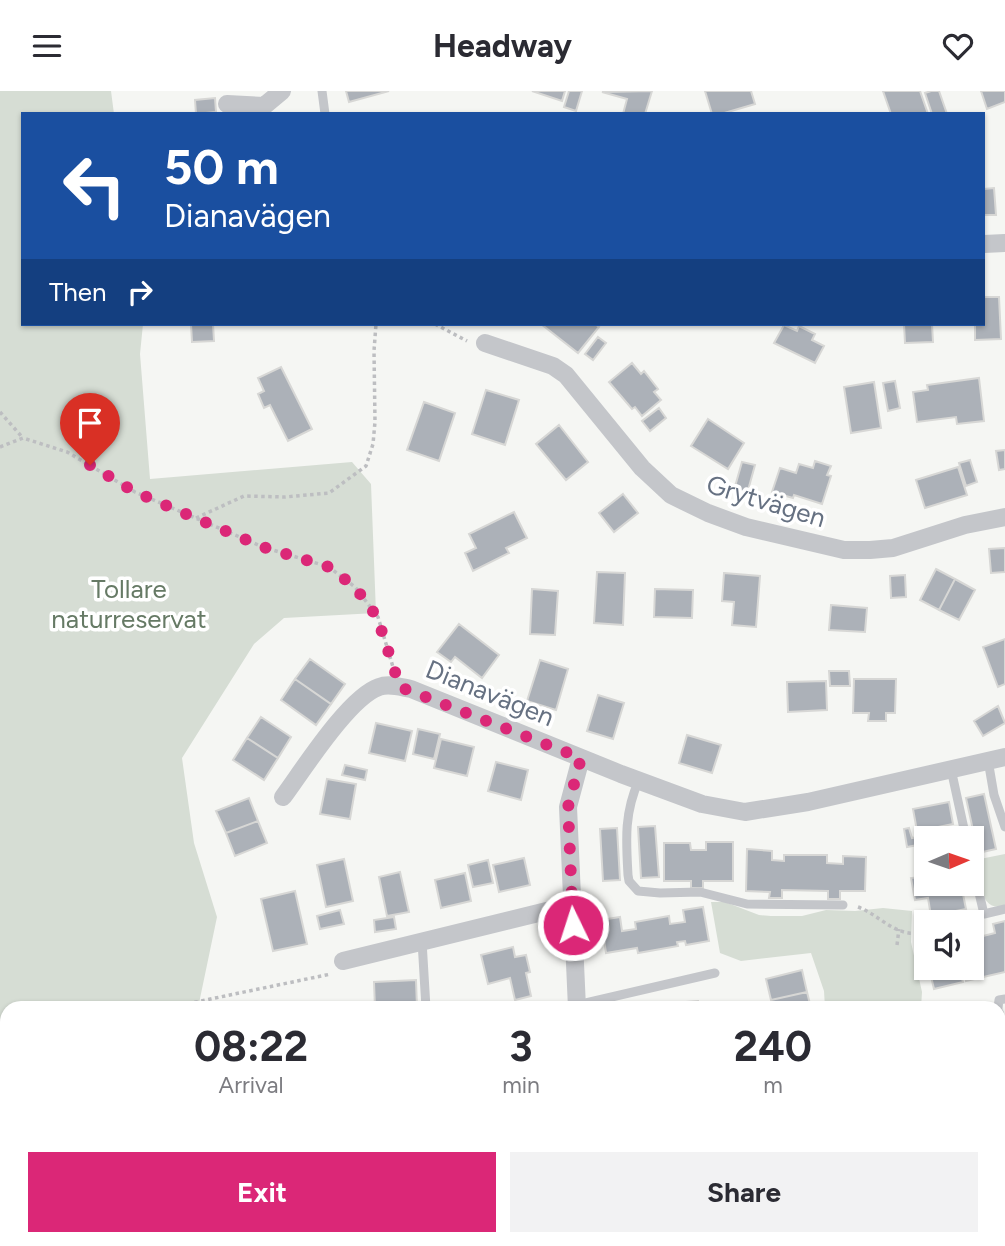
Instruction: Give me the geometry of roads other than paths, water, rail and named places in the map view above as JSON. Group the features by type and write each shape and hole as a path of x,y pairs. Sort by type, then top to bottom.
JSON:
{"street":[{"path":"227,104 264,106 282,91"},
{"path":"985,244 1005,243"},
{"name":"Grytvägen","path":"485,343 553,366 566,375 642,468 671,495 746,527 844,550 870,550 893,548 965,525 1005,517"},
{"name":"Dianavägen","path":"283,797 347,712 369,692 380,687 400,687 702,804 745,811 808,802 996,759"},
{"path":"577,1001 568,807 581,758"},
{"path":"343,961 571,905"}],"lane":[{"path":"322,91 326,112"},
{"name":"Dianavägen","path":"996,759 1005,827"},
{"path":"951,769 964,826"},
{"path":"639,780 629,802 628,815 628,876 638,891 700,892 747,904 843,905"},
{"path":"980,896 984,914 1005,909"},
{"path":"422,941 426,1001"},
{"path":"601,1001 715,973"}],"park label":[{"name":"Tollare naturreservat","path":"129,604"}]}
